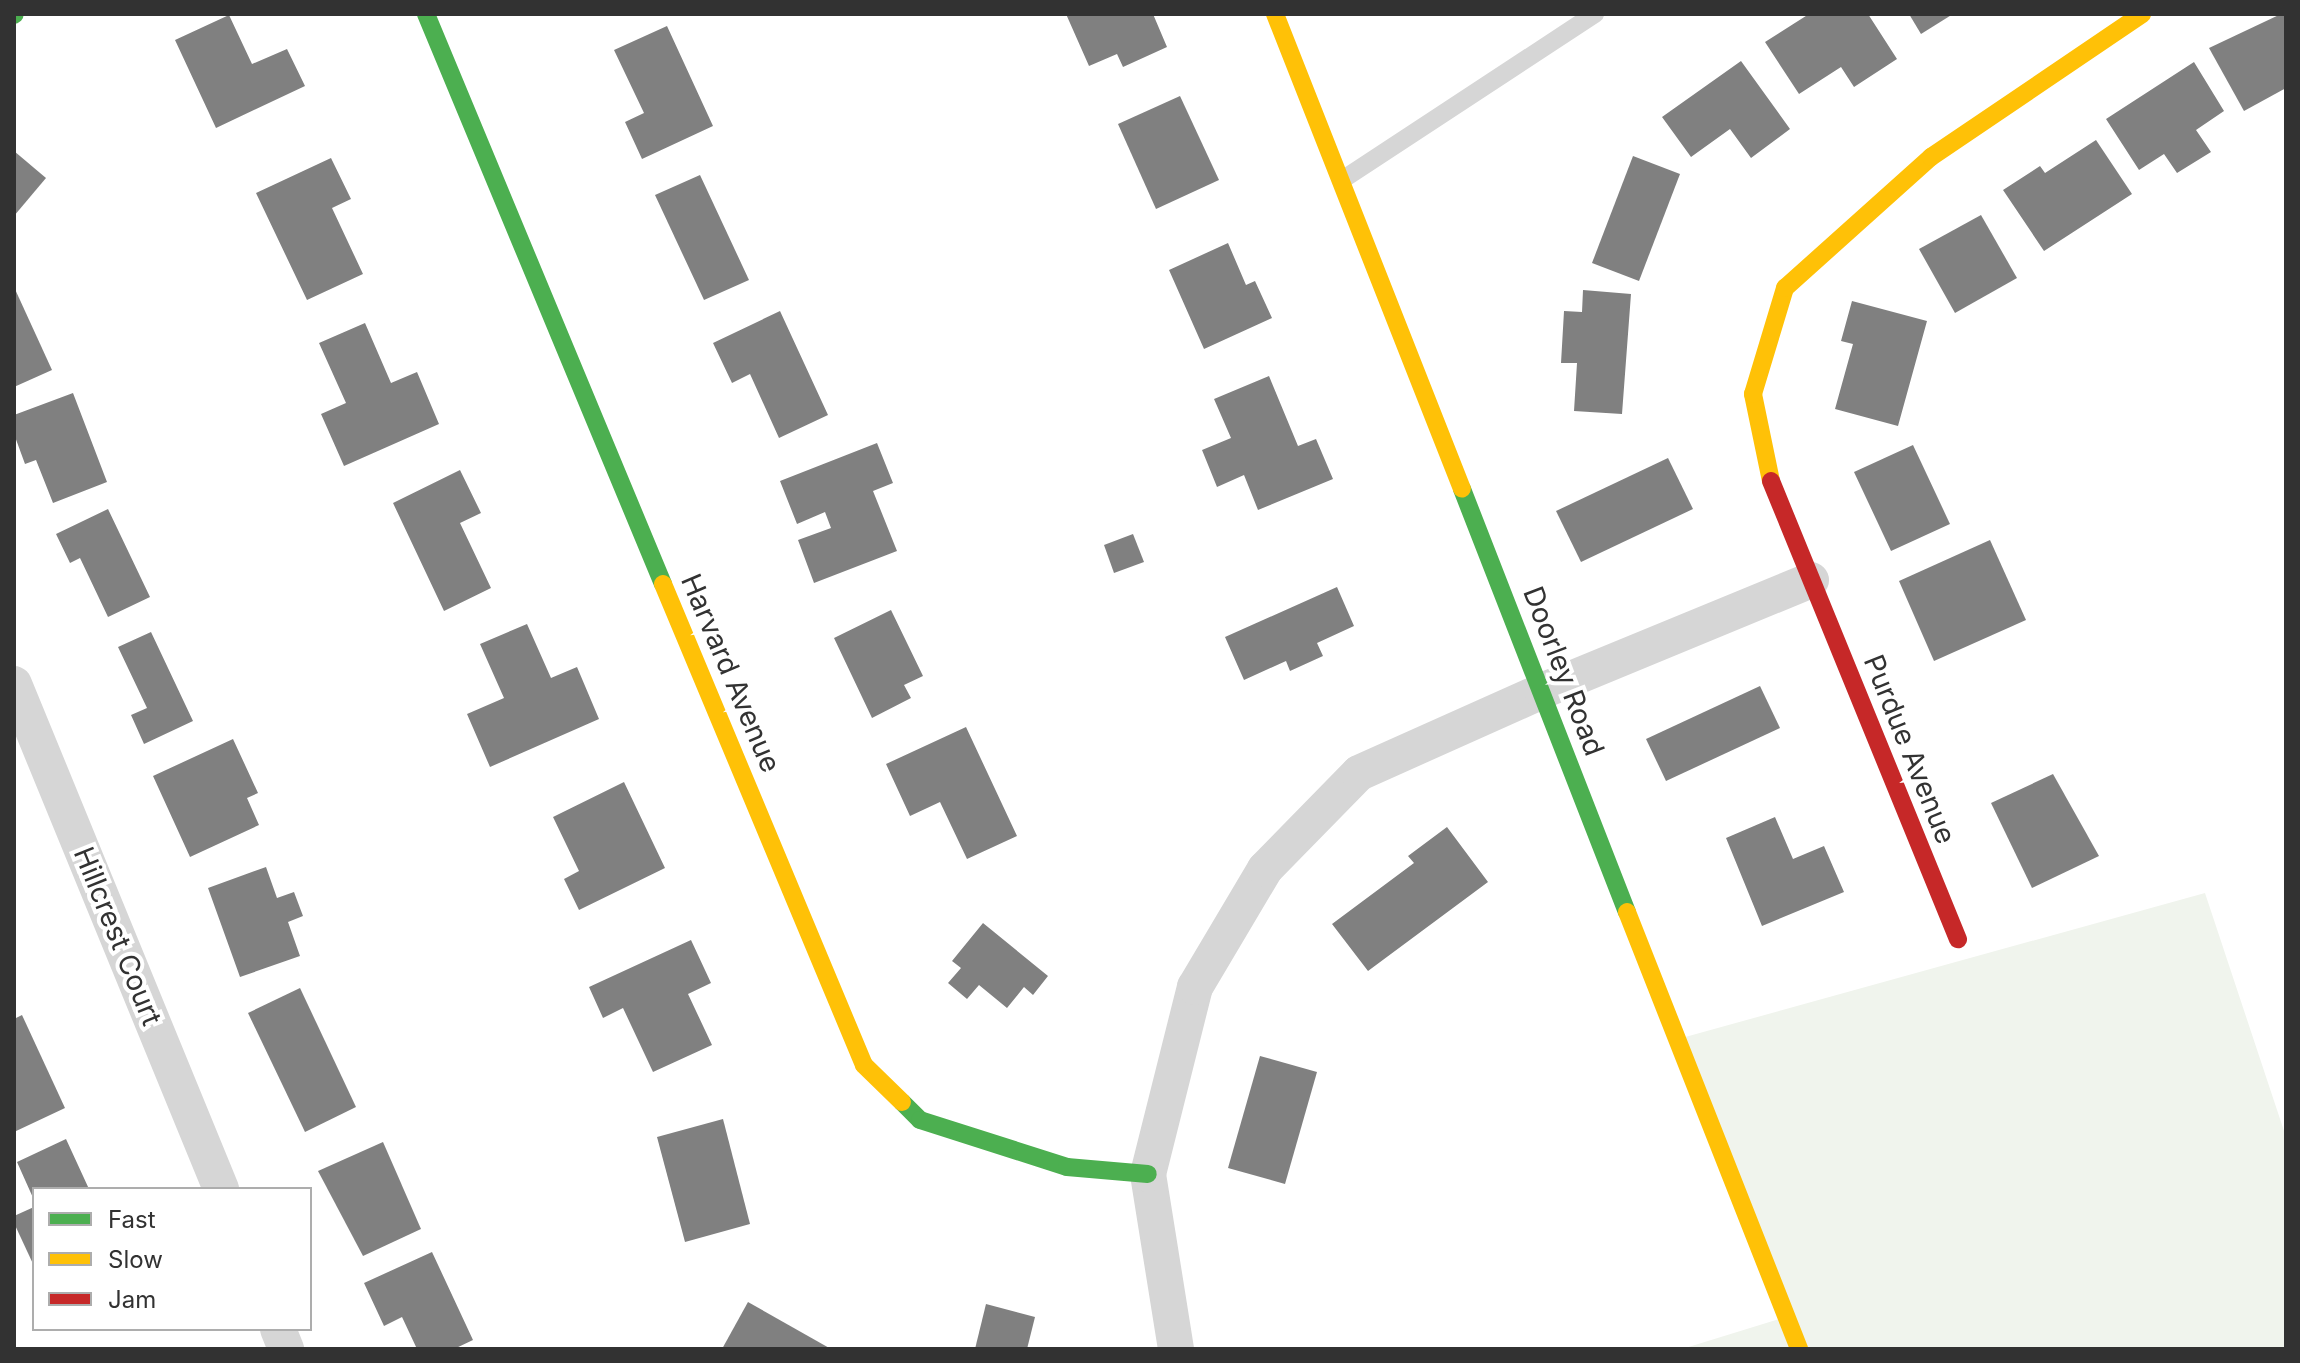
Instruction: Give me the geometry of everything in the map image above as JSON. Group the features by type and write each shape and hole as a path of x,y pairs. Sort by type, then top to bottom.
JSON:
{"street":[{"name":"Harvard Avenue","path":"426,14 864,1065 920,1120 1067,1167 1148,1174"},
{"name":"Doorley Road","path":"1275,14 1799,1349"},
{"name":"Purdue Avenue","path":"1958,939 1768,472 1753,394 1785,288 1931,157 2142,14"},
{"path":"1176,1349 1148,1174 1195,987 1265,869 1359,773 1542,691 1811,580"},
{"name":"Hillcrest Court","path":"14,684 220,1187"}],"lane":[{"path":"1342,180 1595,14"}],"shaded area":[{"path":"2205,893 2286,1137 2286,1349 1682,1349 1786,1317 1678,1039"}],"building":[{"path":"1066,14 1153,14 1167,47 1123,67 1117,54 1089,66"},
{"path":"1809,14 1868,14 1897,59 1854,87 1841,67 1799,94 1765,42"},
{"path":"1909,14 1953,14 1921,34"},
{"path":"2286,14 2286,88 2244,111 2209,48"},
{"path":"229,15 252,64 287,49 305,86 216,128 175,40"},
{"path":"667,26 713,126 642,159 625,122 644,113 614,50"},
{"path":"1741,61 1790,129 1751,158 1730,129 1691,157 1662,117"},
{"path":"2194,62 2224,111 2196,130 2211,152 2177,173 2164,154 2139,170 2106,119"},
{"path":"1180,96 1219,180 1156,209 1118,124"},
{"path":"2096,140 2132,194 2044,251 2003,190 2040,166 2045,173"},
{"path":"14,151 46,178 14,216"},
{"path":"1633,156 1680,174 1639,281 1592,263"},
{"path":"331,158 351,199 332,208 363,274 307,300 256,193"},
{"path":"700,175 749,280 704,300 655,195"},
{"path":"1981,215 2017,278 1955,313 1919,249"},
{"path":"1228,243 1246,285 1255,281 1272,318 1204,349 1169,270"},
{"path":"14,287 52,370 14,387"},
{"path":"1583,290 1631,294 1622,414 1574,411 1577,363 1561,363 1564,311 1582,312"},
{"path":"1852,301 1927,321 1898,426 1835,409 1853,344 1841,341"},
{"path":"780,311 828,415 779,438 750,374 732,383 713,343"},
{"path":"365,323 391,383 417,372 439,424 344,466 321,414 346,403 319,343"},
{"path":"1269,376 1298,446 1316,439 1333,479 1258,510 1244,475 1217,487 1202,450 1231,438 1214,399"},
{"path":"73,393 107,482 53,503 36,460 25,464 14,434 14,415"},
{"path":"877,443 893,483 873,491 897,551 814,583 798,540 831,528 825,512 797,524 780,481"},
{"path":"1913,445 1950,524 1891,551 1854,472"},
{"path":"1668,458 1693,509 1581,562 1556,511"},
{"path":"460,470 481,513 460,523 491,588 444,611 393,503"},
{"path":"108,509 150,597 108,617 80,558 70,563 56,534"},
{"path":"1133,534 1144,562 1114,573 1104,545"},
{"path":"1990,540 2026,620 1934,661 1899,581"},
{"path":"1337,587 1354,626 1317,643 1323,656 1290,671 1286,661 1244,680 1225,637"},
{"path":"891,610 923,676 904,685 911,698 872,718 834,638"},
{"path":"527,624 551,678 577,667 599,719 490,767 467,714 504,698 480,644"},
{"path":"151,632 193,721 144,744 131,715 147,708 118,647"},
{"path":"1760,686 1780,728 1666,781 1646,739"},
{"path":"966,727 1017,836 967,859 940,802 910,816 886,764"},
{"path":"233,739 258,793 247,798 259,825 190,857 153,776"},
{"path":"2053,774 2099,856 2032,888 1991,803"},
{"path":"624,782 665,868 579,910 564,879 579,871 553,817"},
{"path":"1775,817 1793,859 1824,846 1844,892 1762,926 1726,838"},
{"path":"1447,827 1488,882 1368,971 1332,924 1414,863 1408,856"},
{"path":"266,867 277,898 294,892 303,916 288,922 300,956 240,977 208,888"},
{"path":"983,923 1048,976 1033,995 1024,987 1007,1008 979,985 967,999 948,983 961,968 952,961"},
{"path":"691,940 711,983 688,994 712,1045 653,1072 623,1008 603,1018 589,987"},
{"path":"300,988 356,1107 305,1132 248,1013"},
{"path":"22,1015 65,1108 14,1132 14,1019"},
{"path":"1260,1056 1317,1072 1285,1184 1228,1168"},
{"path":"723,1119 750,1224 685,1242 657,1137"},
{"path":"66,1139 88,1187 32,1187 32,1196 17,1162"},
{"path":"383,1142 421,1229 363,1256 318,1171"},
{"path":"32,1208 32,1262 14,1223 14,1216"},
{"path":"432,1252 473,1340 454,1349 417,1349 402,1317 384,1326 364,1283"},
{"path":"748,1302 831,1349 722,1349"},
{"path":"986,1304 1035,1317 1027,1349 975,1349"}],"traffic: fast":[{"path":"426,14 663,584"},
{"path":"1462,489 1627,912"},
{"path":"902,1102 920,1120 1067,1167 1148,1174"}],"traffic: slow":[{"path":"1275,14 1462,489"},
{"path":"1771,481 1753,394 1785,288 1931,157 2142,14"},
{"path":"663,584 864,1065 902,1102"},
{"path":"1627,912 1799,1349"}],"traffic: jam":[{"path":"1771,481 1958,939"}]}
